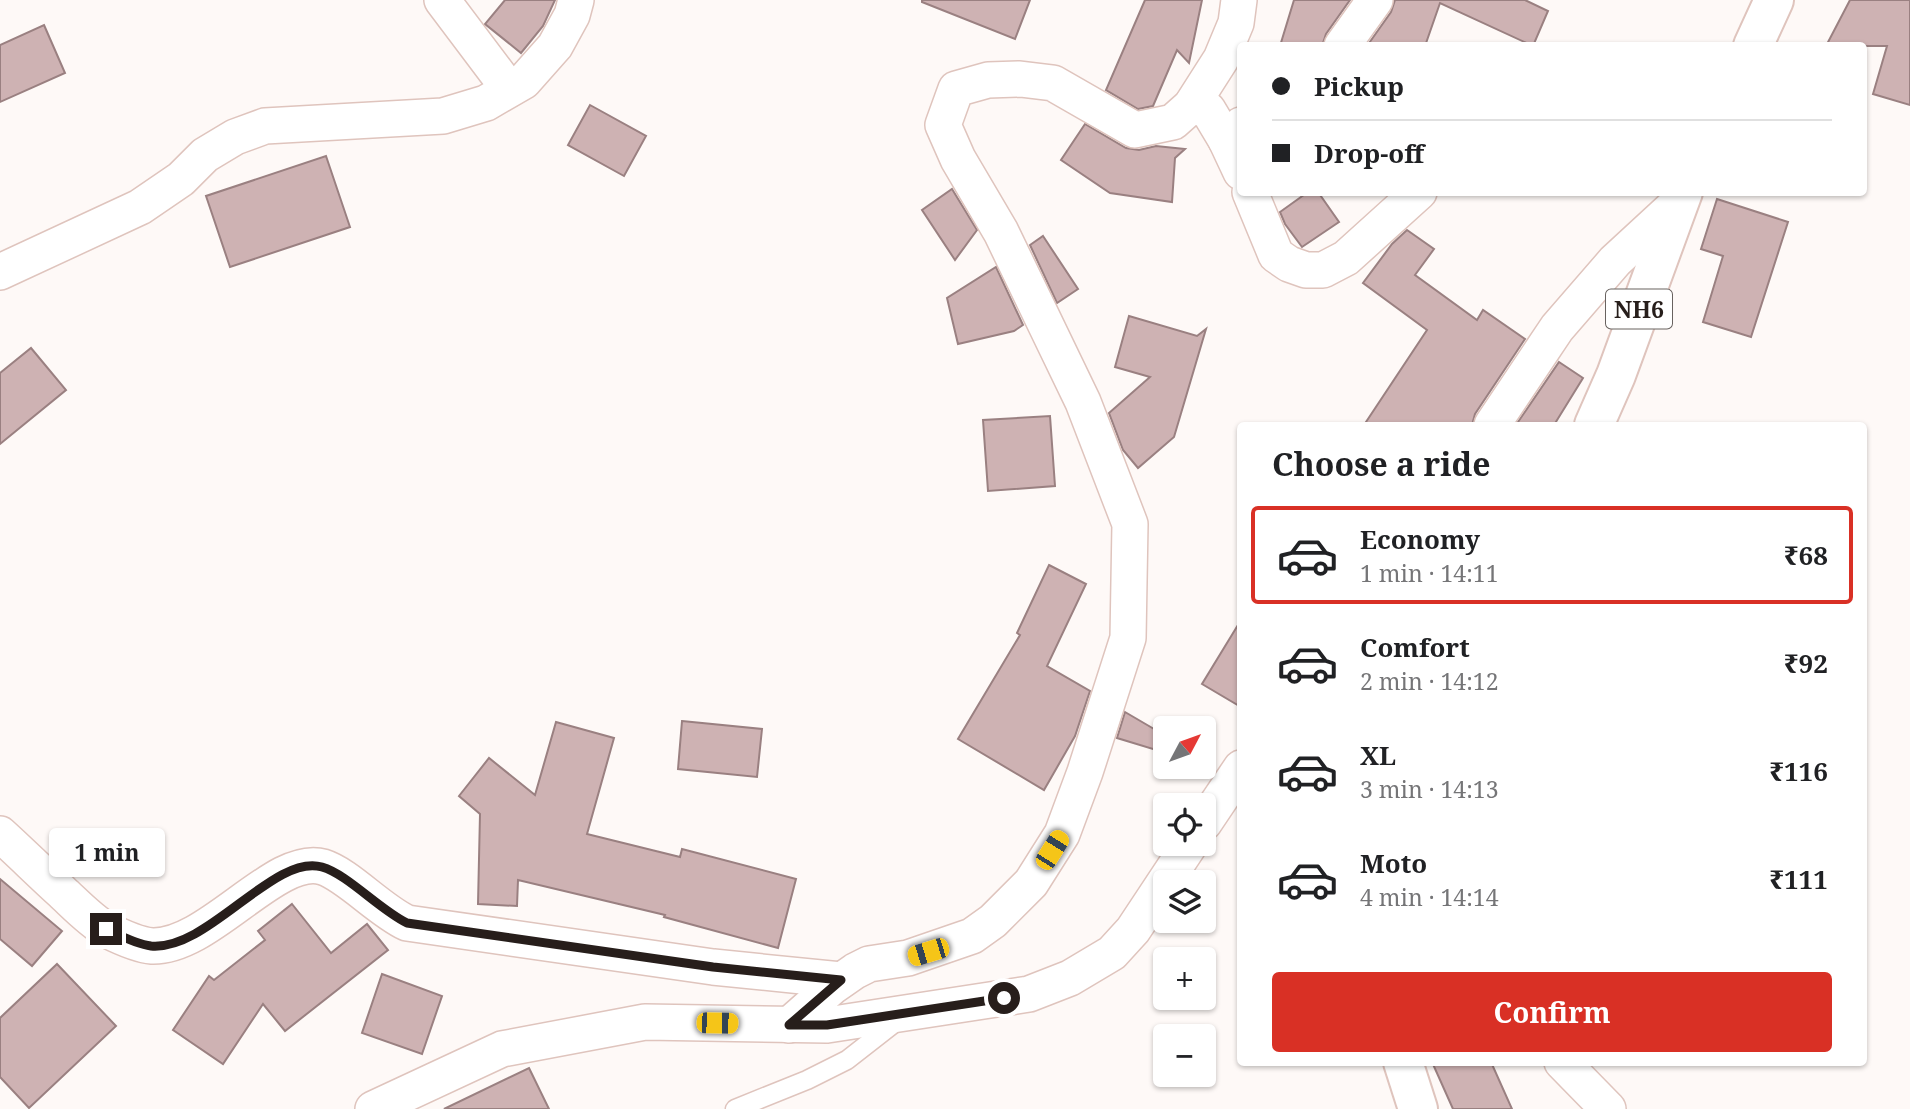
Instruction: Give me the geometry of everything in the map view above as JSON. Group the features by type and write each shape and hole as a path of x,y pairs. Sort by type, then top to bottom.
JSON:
{"highway":[{"path":"1755,42 1774,0"},
{"name":"NH6","path":"1595,422 1616,375 1681,197"},
{"path":"1404,1066 1418,1109"}],"street":[{"path":"442,0 509,89"},
{"path":"0,272 140,207 181,179 205,155 235,137 265,126 443,116 486,103 524,81 555,46 572,15 576,0"},
{"path":"789,1025 841,980 869,964 908,958 972,936 993,922 1031,883 1062,834 1128,638 1130,524 1083,402 1001,232 958,159 943,125 956,89 988,80 1020,79 1053,83 1135,130 1173,122 1191,106 1221,59 1236,23 1239,0"},
{"path":"1345,42 1375,0"},
{"path":"1191,106 1208,110 1233,132 1237,152"},
{"path":"1252,196 1276,255 1298,267 1323,270 1346,258 1415,196"},
{"path":"1494,422 1557,328 1615,261 1681,197"},
{"path":"1216,805 1237,774"},
{"path":"0,834 76,906 106,929 151,946 172,943 212,924 281,875 304,866 322,867 392,916 407,923 713,967 841,980"},
{"path":"373,1109 502,1049 645,1022 827,1025 1029,995 1070,978 1112,953 1133,930 1182,856"},
{"path":"1566,1066 1608,1109"}],"lane":[{"path":"735,1109 807,1080 847,1060 908,1013"}],"building":[{"path":"505,0 555,0 543,26 521,53 485,24"},
{"path":"922,0 1030,0 1015,39"},
{"path":"1145,0 1202,0 1189,63 1177,50 1153,106 1138,109 1106,90"},
{"path":"1294,0 1350,0 1323,42 1281,42"},
{"path":"1395,0 1525,0 1548,11 1535,42 1524,42 1440,3 1426,42 1370,42 1391,12"},
{"path":"1850,0 1910,0 1910,105 1873,94 1887,46 1867,46 1867,42 1828,42"},
{"path":"44,25 65,73 0,102 0,45"},
{"path":"590,105 646,136 624,176 568,145"},
{"path":"1085,124 1126,148 1139,150 1156,146 1185,149 1175,158 1172,202 1110,193 1061,160"},
{"path":"326,156 350,227 230,267 206,196"},
{"path":"952,189 977,230 955,260 922,210"},
{"path":"1302,196 1321,196 1339,222 1302,247 1285,224 1280,212"},
{"path":"1717,199 1788,222 1751,337 1703,322 1723,256 1701,249"},
{"path":"1407,230 1434,249 1415,275 1477,320 1483,310 1525,339 1475,414 1473,422 1366,422 1427,330 1363,283 1392,244"},
{"path":"1043,236 1078,289 1057,303 1030,245"},
{"path":"996,267 1023,325 1014,331 958,344 947,298"},
{"path":"1129,316 1197,336 1206,329 1174,437 1138,468 1123,450 1109,413 1150,377 1115,367"},
{"path":"31,348 66,390 0,444 0,373"},
{"path":"1559,362 1583,378 1556,422 1518,422"},
{"path":"1050,416 1055,486 988,491 983,420"},
{"path":"1049,565 1086,584 1047,666 1090,691 1075,736 1044,790 958,739 1020,635 1017,633"},
{"path":"1237,627 1237,705 1202,684"},
{"path":"1125,712 1153,728 1153,749 1117,738"},
{"path":"682,721 762,729 757,777 678,769"},
{"path":"556,722 614,738 587,834 680,857 682,849 796,879 778,948 664,917 665,915 518,880 517,906 478,904 480,814 459,796 489,758 535,795"},
{"path":"0,879 62,931 32,966 0,939"},
{"path":"292,904 331,953 367,924 388,950 285,1031 263,1004 223,1064 173,1030 209,976 214,980 265,940 258,931"},
{"path":"57,964 116,1026 29,1108 0,1077 0,1018"},
{"path":"382,974 442,996 422,1054 362,1033"},
{"path":"1434,1066 1493,1066 1512,1109 1453,1109"},
{"path":"529,1068 549,1109 444,1109"}],"route":[{"path":"106,929 151,946 172,943 212,924 281,875 304,866 322,867 342,878 392,916 407,923 713,967 841,980 789,1025 827,1025 1004,998"}]}
